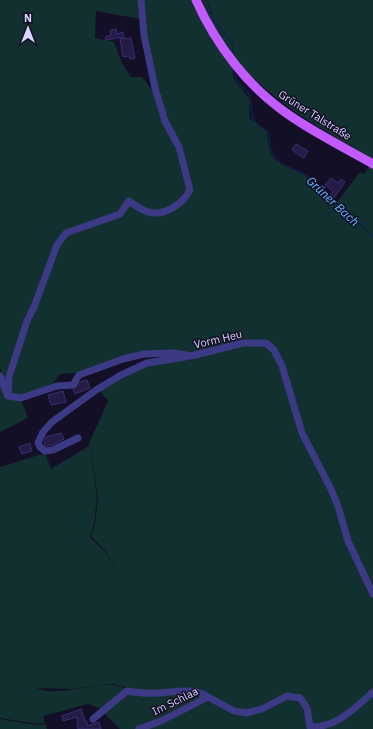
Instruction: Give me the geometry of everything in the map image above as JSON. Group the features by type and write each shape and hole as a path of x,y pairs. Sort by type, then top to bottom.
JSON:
{"main road":[{"name":"Grüner Talstraße","path":"196,0 216,38 228,55 265,96 294,118 373,164"}],"street":[{"path":"8,396 9,377 27,321 57,245 66,232 120,214 129,201 144,210 154,213 168,210 186,199 190,190 180,147 165,121 155,88 144,35 141,0"},
{"name":"Vorm Heu","path":"8,396 21,398 57,386 72,384 78,375 123,359 160,353 191,356 227,347 256,342 266,343 274,350 282,366 302,433 333,495 348,541 373,594"},
{"path":"78,438 53,450 45,451 38,443 52,422 96,390 121,375 147,363 191,356"},
{"path":"0,376 8,396"},
{"path":"93,719 127,691 146,694 191,691 201,692 208,697"},
{"name":"Im Schlaa","path":"139,729 161,721 208,697 234,712 246,713 262,708 287,696 300,698 307,708 310,727 320,728 336,722 373,692"}],"green space":[{"path":"0,0 139,0 140,19 96,11 95,38 114,42 122,63 131,77 142,77 159,102 166,116 181,160 188,190 178,202 154,212 128,199 120,212 63,231 6,381 3,379 0,367"},
{"path":"143,0 193,0 213,42 233,69 235,81 248,97 250,119 267,132 271,153 274,158 278,162 311,180 335,205 360,172 364,174 370,165 373,167 373,588 317,463 275,350 256,341 190,356 160,352 77,373 60,374 50,388 21,397 10,395 10,377 58,246 66,233 109,220 129,204 143,212 168,212 192,190 155,82 146,35"},
{"path":"202,0 373,0 373,159 315,125 277,99 260,84 229,51 214,26"},
{"path":"265,344 273,350 301,433 330,490 347,541 373,598 373,688 349,710 335,720 312,725 309,706 286,695 247,712 234,710 202,692 128,690 127,687 111,684 103,685 113,685 126,688 103,711 88,704 43,716 45,723 37,724 0,718 0,467 45,453 51,469 89,446 90,442 97,498 94,524 90,537 107,554 123,579 107,553 91,536 95,524 98,498 90,441 108,401 98,389 148,364 227,348","holes":["102,685 73,690 52,691 37,688 72,689"]},
{"path":"0,381 7,397 21,400 28,418 0,432"},
{"path":"128,691 191,692 206,697 137,729 120,729 103,712"},
{"path":"373,695 373,729 322,729"},
{"path":"287,697 300,699 306,708 309,729 142,729 208,698 247,715"},
{"path":"0,719 36,725 46,724 47,729 0,729"}],"building":[{"path":"116,29 117,34 123,32 124,37 106,40 105,37 111,35 110,30"},
{"path":"131,38 135,58 130,59 129,56 123,57 120,39"},
{"path":"296,144 308,151 304,158 292,150"},
{"path":"331,178 338,183 341,179 345,182 333,199 329,197 333,191 325,185"},
{"path":"87,380 90,388 75,394 73,390 80,382"},
{"path":"63,391 66,402 51,405 48,395"},
{"path":"61,433 64,439 52,445 46,446 44,444 46,437"},
{"path":"30,443 32,451 22,454 19,447"},
{"path":"81,709 85,721 87,721 87,726 99,722 101,729 78,729 77,717 63,721 62,716"}],"waterway":[{"name":"Grüner Bach","path":"206,0 215,22 233,43 233,52"},
{"name":"Grüner Bach","path":"234,71 237,81 249,94 253,120 269,133 270,149 280,163 306,175 327,197 346,211 373,237"}]}
